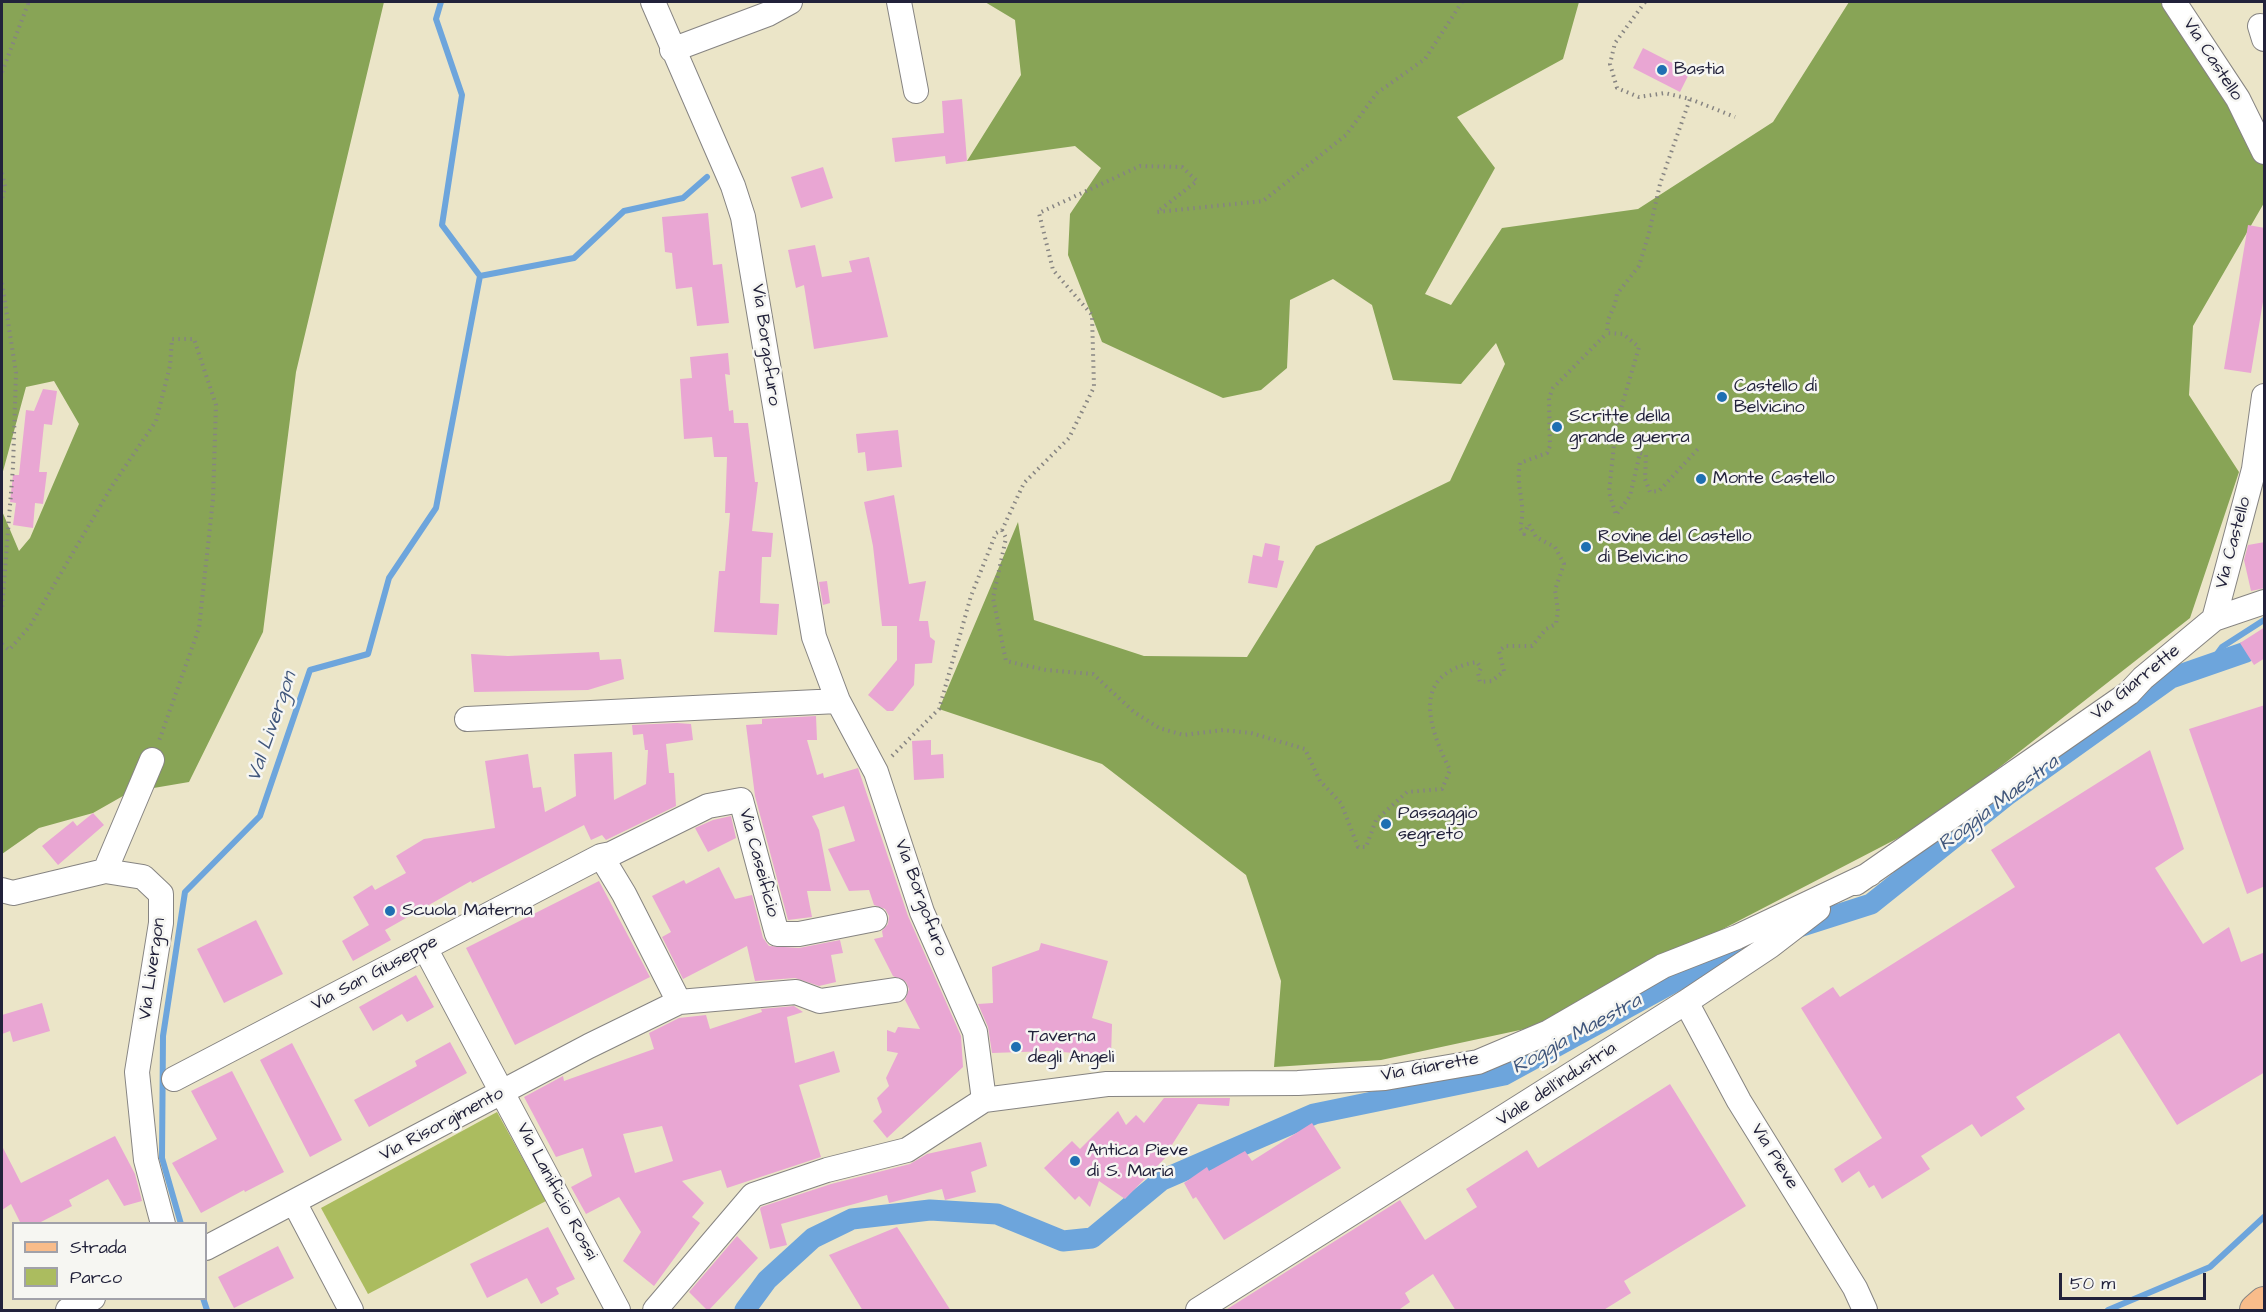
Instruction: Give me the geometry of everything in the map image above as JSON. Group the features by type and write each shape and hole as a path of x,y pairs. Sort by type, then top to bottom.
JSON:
{"main road":[{"path":"2256,1311 2265,1303"}],"street":[{"name":"Via Borgofuro","path":"653,2 733,186 743,217 814,637 838,701 876,772 922,912 975,1032 984,1100"},
{"path":"672,50 768,15 790,2"},
{"path":"899,2 916,92"},
{"name":"Via Castello","path":"2174,2 2238,99 2265,152"},
{"name":"Via Castello","path":"2214,619 2253,469 2265,396"},
{"path":"2214,619 2265,602"},
{"name":"Via Giarrette","path":"1908,847 2129,693 2142,678 2214,619"},
{"path":"466,719 838,701"},
{"path":"2,890 13,893 105,871 152,760"},
{"name":"Via San Giuseppe","path":"174,1079 601,856 611,854 708,806 741,800"},
{"name":"Via Caseificio","path":"741,800 777,934 798,934 875,919"},
{"name":"Viale dell'industria","path":"1198,1311 1686,1002 1770,946 1833,898 1908,847"},
{"path":"601,856 679,1002 796,992 820,1001 895,990"},
{"name":"Via Livergon","path":"105,871 143,877 161,894 161,923 137,1072 146,1160 162,1222"},
{"name":"Via Giarette","path":"984,1100 1107,1084 1298,1083 1385,1078 1478,1062 1549,1032 1663,966 1737,937 1870,873"},
{"name":"Via Lanificio Rossi","path":"426,948 618,1311"},
{"name":"Via Risorgimento","path":"207,1247 679,1002"},
{"name":"Via Pieve","path":"1686,1002 1739,1101 1854,1288 1865,1311"},
{"path":"655,1311 753,1195 827,1170 907,1150 984,1100"},
{"path":"294,1202 351,1311"},
{"path":"68,1311 91,1300"}],"path":[{"path":"2,72 28,4 26,2"},
{"path":"876,772 939,709 971,596 996,533 1002,530 1024,483 1070,438 1094,387 1092,315 1053,270 1039,213 1140,166 1182,166 1197,181 1157,212 1263,201 1346,135 1377,93 1425,59 1462,2"},
{"path":"1645,2 1615,42 1610,64 1617,88 1639,97 1665,93 1690,99 1735,117"},
{"path":"1002,530 1006,537 993,598 1006,661 1046,670 1093,674 1134,712 1159,728 1184,735 1223,730 1251,733 1305,749 1320,781 1341,803 1358,847 1366,848 1376,820 1407,792 1442,789 1450,770 1430,721 1430,698 1444,673 1455,667 1476,662 1481,668 1478,674 1480,682 1492,681 1504,671 1499,651 1505,646 1532,646 1546,629 1556,624 1558,611 1555,590 1564,564 1555,547 1536,537 1529,524 1524,534 1520,528 1524,512 1518,491 1520,463 1548,453 1548,398 1553,388 1607,333 1608,320 1616,304 1617,294 1639,266 1660,184 1690,99"},
{"path":"2,173 5,187 2,200"},
{"path":"2,283 16,373 14,467 2,609"},
{"path":"1607,333 1623,334 1639,347 1616,426 1609,492 1616,515 1630,496 1640,453 1646,455 1645,479 1650,492 1659,491 1698,449"},
{"path":"2,644 9,650 30,626 112,486 156,421 170,366 172,339 194,339 216,405 213,500 199,628 152,760"}],"green space":[{"path":"2,2 384,2 296,372 263,632 189,782 130,792 93,813 39,828 2,854 2,511 19,551 30,538 79,424 54,381 26,387 2,475"},
{"path":"985,2 1579,2 1563,59 1457,117 1495,168 1425,294 1451,305 1502,228 1638,209 1773,122 1849,2 2174,2 2264,159 2264,203 2193,326 2189,395 2239,472 2190,618 1931,821 1534,1027 1381,1060 1274,1067 1281,981 1246,875 1102,764 939,709 1018,522 1034,620 1144,656 1247,657 1316,546 1450,481 1505,364 1496,343 1461,384 1393,380 1372,305 1333,279 1290,300 1287,368 1261,390 1223,398 1102,342 1068,255 1070,214 1101,168 1075,146 967,161 1021,75 1015,20"},
{"path":"497,1112 546,1201 368,1294 321,1208"}],"building":[{"name":"Bastia","path":"1643,48 1690,72 1680,92 1633,68"},
{"path":"962,99 967,161 946,164 945,156 895,162 892,138 944,133 942,101"},
{"path":"823,167 833,198 801,208 791,177"},
{"path":"708,213 713,265 722,264 729,323 697,326 692,287 676,289 672,253 665,252 662,217"},
{"path":"2248,225 2265,228 2265,290 2251,373 2224,369"},
{"path":"815,245 822,277 852,272 849,261 869,257 888,337 814,349 804,285 796,288 788,250"},
{"path":"728,353 730,375 725,374 729,411 733,410 734,423 748,423 755,482 758,482 752,531 773,533 771,557 762,557 760,603 779,604 777,635 714,632 719,571 725,571 730,513 725,513 727,457 714,457 712,437 684,439 680,379 692,378 690,357"},
{"path":"43,389 57,391 52,425 44,424 39,472 47,472 43,504 35,503 33,528 13,525 16,503 10,502 13,475 19,475 26,410 34,411"},
{"path":"898,430 902,467 867,471 865,452 858,453 856,434"},
{"path":"894,495 909,584 926,581 919,621 928,621 930,637 935,641 932,663 915,664 914,685 893,711 887,711 868,695 897,660 897,626 882,626 873,546 864,502"},
{"path":"2265,542 2265,588 2251,591 2244,560 2248,545"},
{"path":"1265,543 1280,546 1278,560 1284,561 1277,588 1248,583 1253,555 1262,557"},
{"path":"827,581 830,603 823,605 819,582"},
{"path":"2265,627 2265,658 2254,665 2240,643"},
{"path":"599,652 600,660 621,659 624,679 588,690 474,692 471,654 508,656"},
{"path":"2265,705 2265,886 2247,894 2189,729"},
{"path":"816,716 817,740 807,740 817,775 823,773 824,778 858,768 908,916 961,1036 963,1067 887,1138 873,1121 882,1112 877,1098 889,1086 886,1078 898,1053 887,1051 887,1030 895,1033 898,1027 920,1029 905,1000 909,989 906,982 893,976 874,939 883,937 882,931 888,924 889,916 885,909 874,905 869,890 849,891 828,849 855,841 844,806 812,816 819,830 831,891 807,891 812,917 788,920 755,796 746,725 762,724 762,719"},
{"path":"691,724 693,740 666,744 669,773 674,773 676,806 606,840 602,835 591,840 584,825 472,883 471,881 385,930 391,940 353,961 342,941 369,925 353,897 372,885 375,890 406,873 396,856 424,839 495,828 485,761 528,754 533,788 541,787 545,812 576,796 574,754 612,752 614,800 646,784 648,750 645,750 643,734 633,735 632,725"},
{"path":"931,740 931,755 943,754 944,778 914,780 912,741"},
{"path":"2150,750 2184,849 2155,868 2203,944 2229,927 2241,962 2265,952 2265,1072 2177,1125 2119,1033 2016,1097 2025,1109 1981,1137 1972,1124 1921,1156 1930,1169 1882,1199 1874,1185 1869,1188 1859,1171 1842,1183 1834,1169 1882,1138 1801,1008 1833,987 1840,997 2015,887 1991,850"},
{"path":"93,813 104,825 58,865 42,846 73,821 77,826"},
{"path":"731,816 736,838 708,852 695,828 713,820"},
{"path":"719,867 735,899 752,895 763,938 769,946 799,948 840,940 843,953 831,955 836,982 819,986 795,978 755,981 747,946 683,979 662,937 671,932 652,896 684,880 686,884"},
{"path":"599,881 650,977 515,1045 466,948"},
{"path":"256,920 283,974 224,1003 197,949"},
{"path":"1041,943 1108,961 1092,1018 1112,1024 1111,1056 1050,1051 992,1053 988,1027 978,1004 993,1003 992,967 1039,950"},
{"path":"416,975 434,1007 407,1022 402,1014 373,1031 359,1007"},
{"path":"42,1003 50,1031 13,1042 10,1031 2,1034 2,1015"},
{"path":"794,1006 803,1012 787,1017 795,1063 834,1051 840,1072 799,1085 821,1157 727,1188 721,1170 682,1181 704,1203 692,1217 700,1223 654,1286 623,1261 641,1232 619,1197 586,1214 571,1187 592,1176 583,1148 556,1157 524,1097 563,1076 564,1081 654,1049 649,1033 679,1018 706,1015 710,1029 762,1012 761,1009","holes":["662,1126 673,1161 635,1173 623,1134"]},
{"path":"450,1042 467,1073 369,1127 354,1100 417,1066 415,1061"},
{"path":"292,1043 342,1140 310,1157 260,1060"},
{"path":"232,1071 284,1172 201,1213 172,1163 217,1139 191,1091"},
{"path":"1670,1084 1746,1206 1624,1281 1631,1293 1602,1311 1456,1311 1433,1274 1405,1293 1410,1302 1397,1311 1224,1311 1400,1200 1425,1240 1477,1207 1466,1189 1527,1150 1538,1168"},
{"path":"1164,1098 1230,1098 1229,1106 1198,1104 1168,1151 1170,1153 1125,1199 1099,1181 1090,1207 1079,1196 1075,1200 1044,1168 1072,1141 1080,1149 1118,1111 1126,1125 1136,1115 1144,1123"},
{"path":"1312,1123 1341,1168 1224,1240 1196,1197 1193,1199 1184,1183 1207,1167 1209,1171 1245,1151 1252,1161"},
{"path":"115,1136 135,1174 142,1201 124,1206 108,1179 69,1200 72,1206 41,1222 20,1222 11,1204 2,1210 2,1146 21,1183"},
{"path":"981,1142 987,1166 971,1172 976,1192 945,1200 942,1189 889,1203 887,1195 781,1224 787,1245 770,1249 761,1207 831,1184 910,1164 927,1154"},
{"path":"548,1227 575,1279 556,1288 559,1294 541,1304 527,1278 487,1298 470,1264"},
{"path":"897,1227 951,1311 863,1311 829,1255"},
{"path":"737,1236 758,1258 708,1311 689,1292"},
{"path":"278,1246 294,1278 234,1308 218,1277"}],"waterway":[{"name":"Val Livergon","path":"180,1222 162,1158 163,1036 185,892 260,816 310,670 368,654 389,578 436,508 480,276 442,225 462,95 436,19 441,2"},
{"path":"480,276 574,258 624,211 683,198 707,177"},
{"path":"2208,666 2222,647 2264,620"},
{"name":"Roggia Maestra","path":"1799,927 1871,904 2006,796 2171,678 2246,652"},
{"name":"Roggia Maestra","path":"745,1310 767,1280 813,1238 852,1219 930,1210 997,1214 1063,1241 1092,1238 1162,1180 1314,1114 1504,1075 1738,947"},
{"path":"2108,1310 2210,1267 2264,1217"},
{"name":"Val Livergon","path":"204,1300 207,1310"}],"place":[{"name":"Bastia","path":"1662,70"},
{"name":"Castello di Belvicino","path":"1722,397"},
{"name":"Scritte della grande guerra","path":"1557,427"},
{"name":"Monte Castello","path":"1701,479"},
{"name":"Rovine del Castello di Belvicino","path":"1586,547"},
{"name":"Passaggio segreto","path":"1386,824"},
{"name":"Scuola Materna","path":"390,911"},
{"name":"Taverna degli Angeli","path":"1016,1047"},
{"name":"Antica Pieve di S. Maria","path":"1075,1161"}]}
